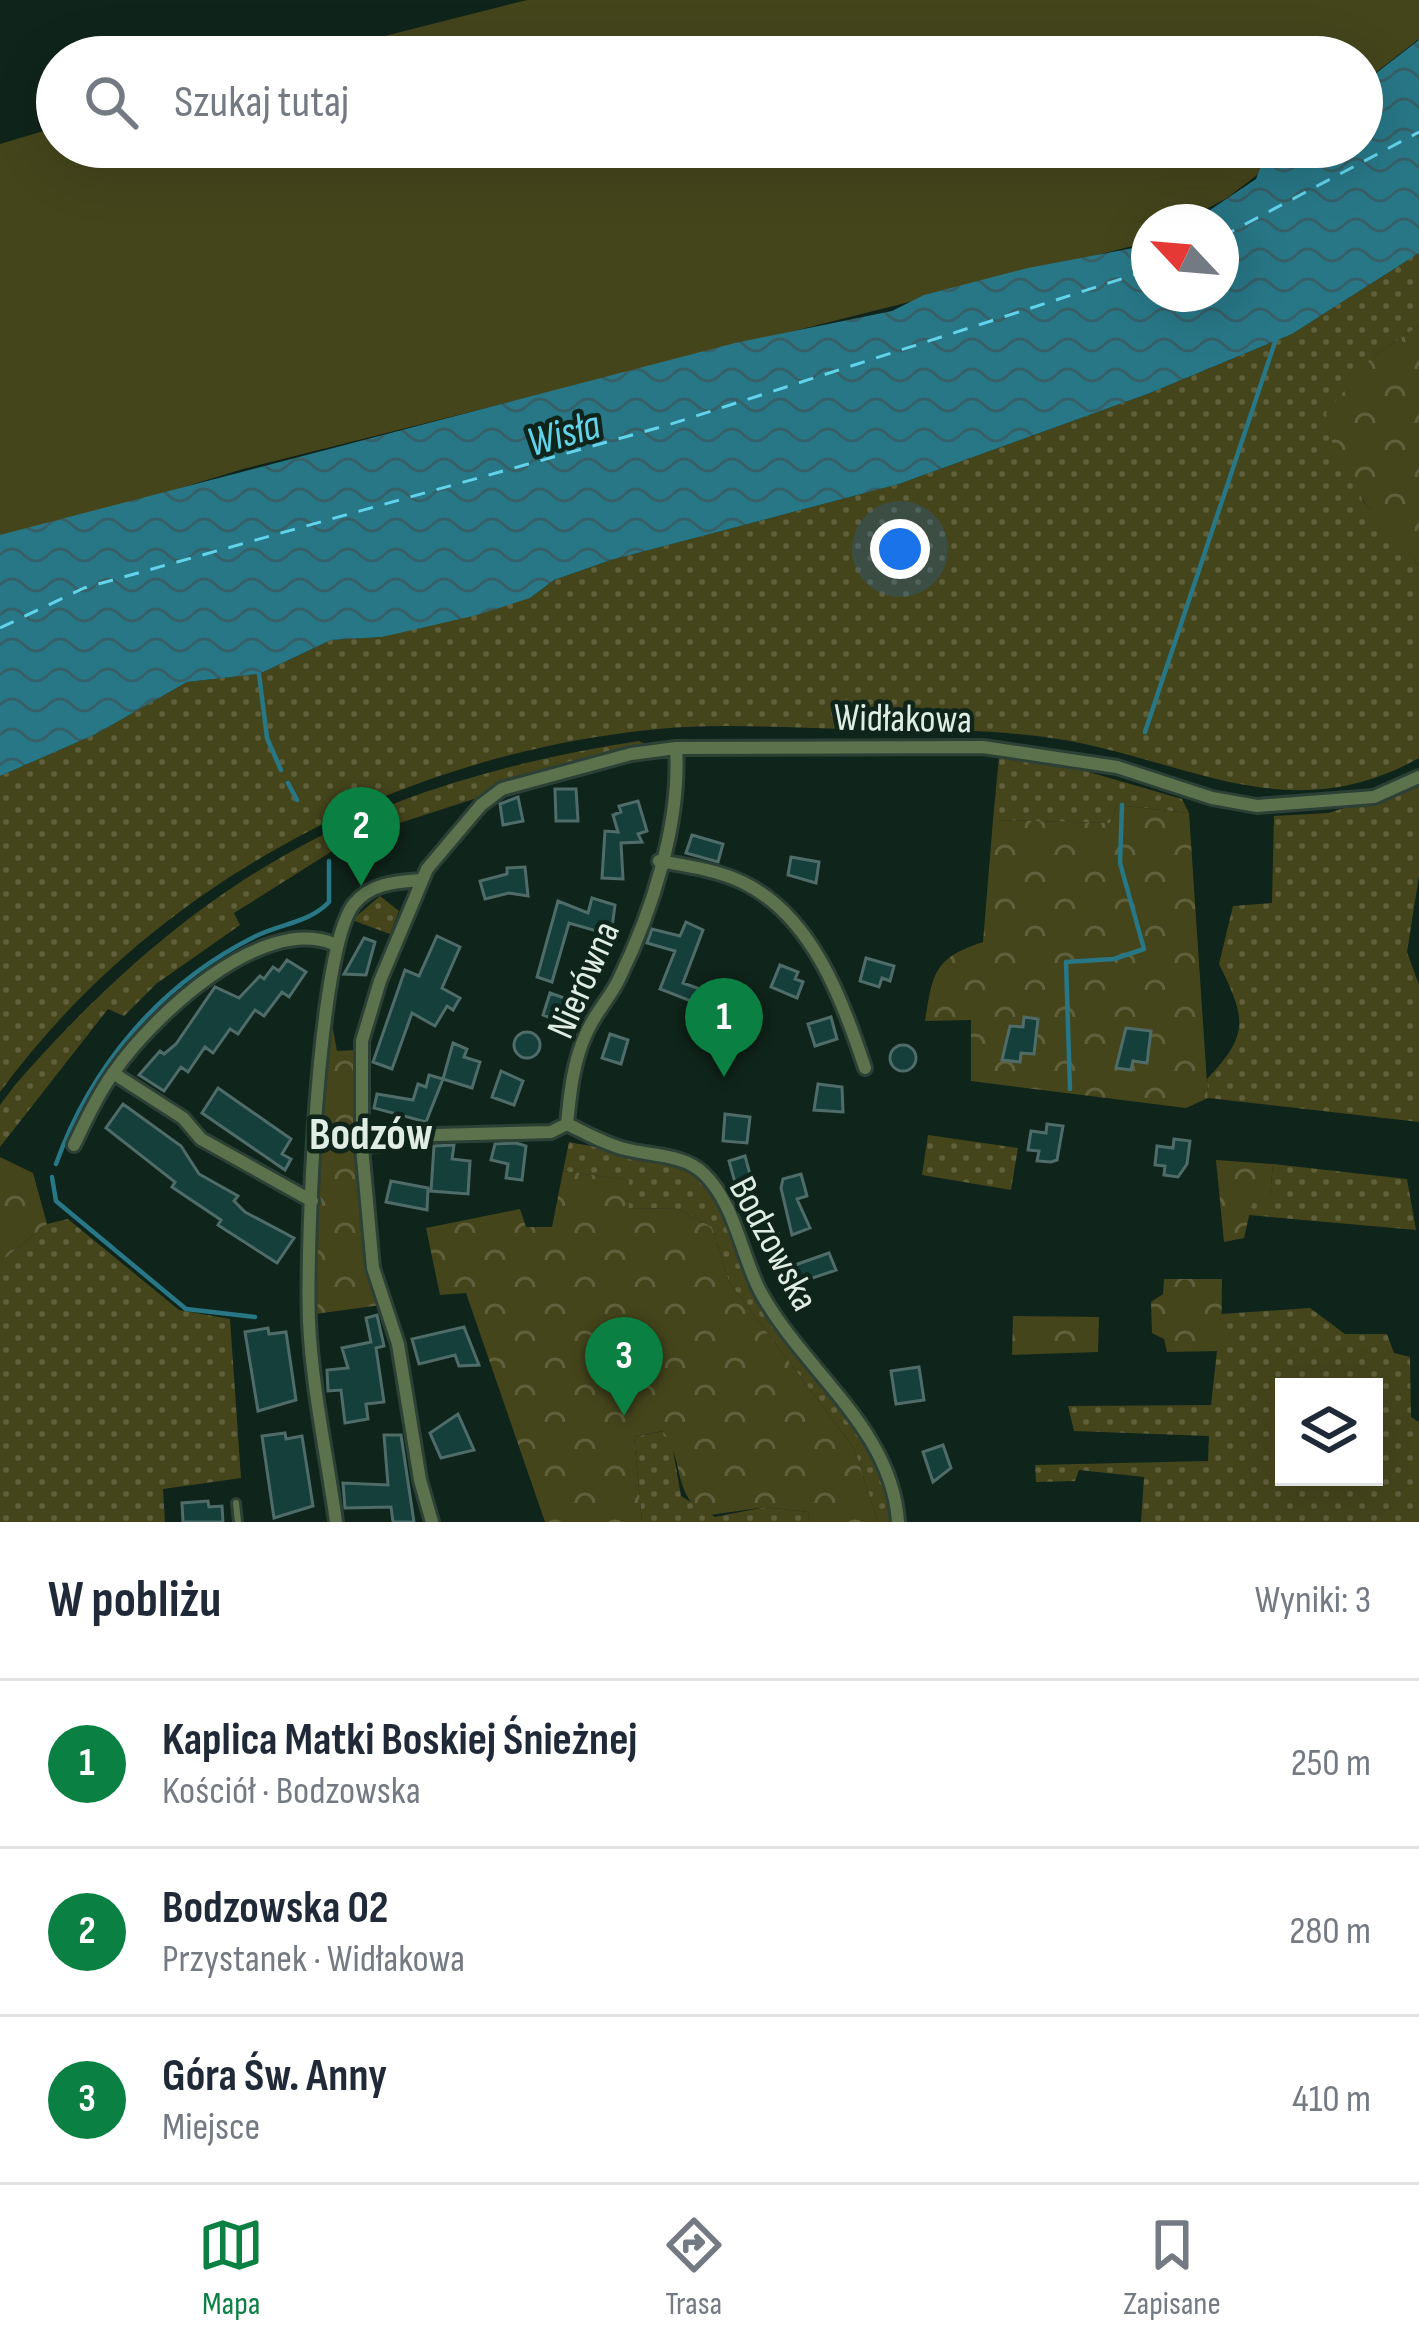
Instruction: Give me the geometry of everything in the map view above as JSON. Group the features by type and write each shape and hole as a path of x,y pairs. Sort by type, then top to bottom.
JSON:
{"street":[{"name":"Widłakowa","path":"429,1520 403,1366 373,1268 362,1147 362,1041 421,880 481,805 502,789 632,754 676,748 983,747 1118,767 1212,798 1257,806 1374,797 1419,777"},
{"name":"Nierówna","path":"567,1124 572,1075 586,1033 634,946 659,861 676,794 676,748"},
{"path":"659,861 746,883 773,904 829,972 865,1068"},
{"path":"336,1522 309,1321 312,1201 334,944 352,905 365,894 388,883 421,880"},
{"path":"74,1145 113,1072 161,1017 251,951 299,936 334,944"},
{"path":"113,1072 183,1118 201,1139 312,1201"},
{"path":"362,1147 388,1143 398,1136 551,1132 567,1124"},
{"name":"Bodzowska","path":"567,1124 599,1140 682,1161 704,1173 723,1202 761,1293 871,1441 887,1472 898,1522"}],"lane":[{"path":"236,1503 238,1522"}],"green space":[{"path":"527,0 1419,0 1419,39 1383,67 1383,36 385,36"},
{"path":"36,133 36,168 1262,168 1216,204 1131,204 1131,247 243,469 0,543 0,144"},
{"path":"1419,253 1419,326 1373,356 1362,500 1419,565 1419,758 1371,779 1326,789 1281,790 1238,784 1058,739 1006,733 706,726 562,743 468,767 377,799 290,841 208,891 132,950 62,1017 0,1092 0,776 96,734 187,682 259,674 331,640 382,637 530,598 554,580 611,560 899,484 1150,393 1292,334"},
{"path":"1419,326 1419,565 1348,477 1330,436 1326,413 1373,356"},
{"path":"639,741 645,744 636,750 495,784 477,798 353,838 234,913 240,925 156,984 124,1016 108,1009 0,1147 0,1105 15,1085 151,949 220,896 292,851 369,814 451,783"},
{"path":"999,757 1058,763 1182,799 1189,813 1117,805 1110,823 993,820"},
{"path":"1419,785 1419,876 1407,952 1419,985 1419,1122 1208,1098 1207,1079 1231,1050 1239,1025 1234,998 1219,964 1233,906 1272,903 1274,816 1328,813"},
{"path":"1117,805 1189,813 1208,1098 1186,1108 971,1081 971,1020 925,1021 938,970 954,954 983,942 993,820 1110,823"},
{"path":"380,896 399,911 390,934 352,920"},
{"path":"330,1013 337,1051 354,1050 365,1260 381,1305 315,1314 323,1062"},
{"path":"928,1135 1018,1148 1011,1190 922,1175"},
{"path":"569,1142 665,1161 705,1184 723,1210 771,1317 871,1457 896,1522 878,1522 854,1448 729,1282 712,1227 678,1209 629,1208 628,1180 563,1171"},
{"path":"0,1157 33,1173 47,1224 0,1262"},
{"path":"1216,1160 1273,1164 1270,1197 1252,1203 1244,1238 1224,1242"},
{"path":"1273,1164 1407,1179 1416,1230 1249,1215 1252,1202 1270,1197"},
{"path":"563,1171 629,1180 629,1208 678,1209 712,1227 729,1282 854,1448 878,1522 810,1522 808,1512 765,1507 703,1516 686,1494 663,1431 634,1437 642,1522 545,1522 466,1293 440,1295 426,1228 520,1209 526,1227 552,1227"},
{"path":"68,1219 179,1310 230,1319 241,1478 163,1489 165,1522 0,1522 0,1262 47,1224"},
{"path":"1164,1279 1222,1279 1221,1351 1167,1352 1164,1339 1152,1333 1151,1302 1163,1294"},
{"path":"1310,1308 1345,1334 1387,1334 1394,1353 1410,1357 1411,1417 1419,1422 1419,1522 1141,1522 1144,1477 1079,1470 1075,1481 1036,1482 1035,1465 1208,1461 1209,1436 1074,1431 1068,1406 1211,1405 1221,1314"},
{"path":"1013,1316 1099,1317 1098,1352 1012,1355"},
{"path":"664,1431 672,1444 681,1496 715,1517 765,1507 808,1512 810,1522 642,1522 634,1437"}],"water":[{"name":"Wisła","path":"1419,40 1419,253 1292,334 1150,393 899,484 611,560 554,580 530,598 477,615 382,637 331,640 259,674 187,682 96,734 0,776 0,535 735,343 892,311 924,295 1028,268 1131,248 1131,312 1239,312 1239,204 1219,204 1256,179 1260,168 1383,168 1383,68"}],"building":[{"path":"555,789 576,789 578,821 556,821"},
{"path":"518,797 523,821 503,825 500,804"},
{"path":"638,801 647,831 638,834 642,842 621,843 623,879 602,878 605,831 618,832 613,815 621,812 619,806"},
{"path":"692,835 723,844 718,862 686,853"},
{"path":"791,857 819,862 816,883 788,875"},
{"path":"525,867 528,896 509,893 485,899 480,881 507,874 507,868"},
{"path":"592,898 615,905 611,935 569,923 552,982 537,977 558,901 588,913"},
{"path":"686,922 703,930 683,983 700,989 696,1003 660,989 675,951 647,943 652,929 680,936"},
{"path":"437,936 460,947 442,988 460,998 453,1010 447,1006 435,1026 412,1013 392,1069 373,1062 405,970 419,976"},
{"path":"364,938 375,942 366,975 344,974"},
{"path":"866,958 894,966 890,981 882,978 879,987 860,981"},
{"path":"287,960 306,972 289,997 282,992 264,1016 255,1010 238,1034 230,1029 213,1053 205,1047 188,1072 181,1067 164,1091 139,1075 160,1051 164,1054 176,1044 215,987 239,998 260,976 264,979 273,967 279,971"},
{"path":"780,965 798,972 795,979 803,982 797,998 771,987"},
{"path":"550,993 570,1000 563,1022 543,1015"},
{"path":"831,1017 837,1039 815,1046 808,1024"},
{"path":"1024,1017 1038,1019 1034,1054 1021,1053 1020,1062 1002,1060 1010,1026 1023,1027"},
{"path":"1126,1028 1151,1031 1147,1063 1133,1061 1131,1070 1116,1068"},
{"path":"527,1032 540,1045 527,1058 514,1045"},
{"path":"610,1034 628,1040 621,1064 602,1058"},
{"path":"453,1043 467,1049 464,1057 480,1062 472,1088 443,1079"},
{"path":"903,1045 916,1058 903,1071 890,1058"},
{"path":"501,1071 523,1081 514,1105 492,1097"},
{"path":"429,1075 443,1079 426,1122 374,1108 377,1094 413,1100 418,1084 426,1087"},
{"path":"818,1084 842,1087 843,1112 814,1110"},
{"path":"218,1088 291,1139 282,1154 291,1159 285,1170 202,1113"},
{"path":"123,1104 181,1146 199,1174 238,1196 234,1201 245,1212 294,1238 277,1263 218,1225 221,1220 172,1187 175,1182 106,1128"},
{"path":"725,1114 750,1117 747,1143 723,1141"},
{"path":"1047,1124 1063,1126 1057,1160 1037,1161 1039,1151 1028,1150 1031,1131 1046,1133"},
{"path":"1174,1139 1190,1141 1187,1164 1178,1177 1164,1175 1165,1166 1155,1165 1157,1146 1173,1148"},
{"path":"495,1144 526,1146 522,1180 506,1178 508,1164 491,1160"},
{"path":"454,1145 452,1159 470,1161 468,1194 431,1191 434,1146"},
{"path":"745,1156 754,1189 738,1193 729,1161"},
{"path":"801,1174 807,1196 797,1199 810,1228 792,1235 781,1188 783,1179"},
{"path":"391,1181 428,1188 427,1210 386,1202"},
{"path":"779,1234 792,1266 829,1253 836,1270 786,1287 762,1241"},
{"path":"377,1315 384,1346 376,1348 384,1402 366,1404 368,1419 345,1423 341,1390 328,1391 327,1370 348,1368 342,1348 371,1342 366,1318"},
{"path":"464,1327 479,1365 459,1366 455,1355 419,1364 412,1339"},
{"path":"268,1328 269,1334 286,1332 296,1400 258,1411 245,1332"},
{"path":"919,1367 924,1400 896,1404 891,1371"},
{"path":"458,1414 474,1450 441,1458 430,1433"},
{"path":"285,1433 286,1439 302,1436 313,1506 274,1518 262,1436"},
{"path":"384,1435 401,1435 414,1522 393,1522 391,1507 345,1508 343,1483 388,1485"},
{"path":"943,1445 951,1468 933,1482 923,1452"},
{"path":"208,1501 209,1507 222,1506 223,1522 183,1522 182,1503"}],"waterway":[{"path":"1145,732 1276,339"},
{"path":"259,674 267,738 281,770"},
{"path":"288,783 297,800"},
{"path":"1070,1089 1066,962 1114,959 1144,949 1120,863 1122,805"},
{"path":"56,1164 88,1094 133,1031 220,956 321,909 329,902 329,861"},
{"path":"52,1177 56,1201 186,1309 255,1317"}],"ferry route":[{"path":"1383,151 1419,132"},
{"path":"1239,227 1351,168"},
{"path":"0,628 84,588 668,425 1131,276"}],"place":[{"name":"Bodzowska 02","path":"361,886"},
{"name":"Kaplica Matki Boskiej Śnieżnej","path":"724,1077"},
{"name":"Góra Św. Anny","path":"624,1416"}],"district":[{"name":"Bodzów","path":"371,1133"}]}
